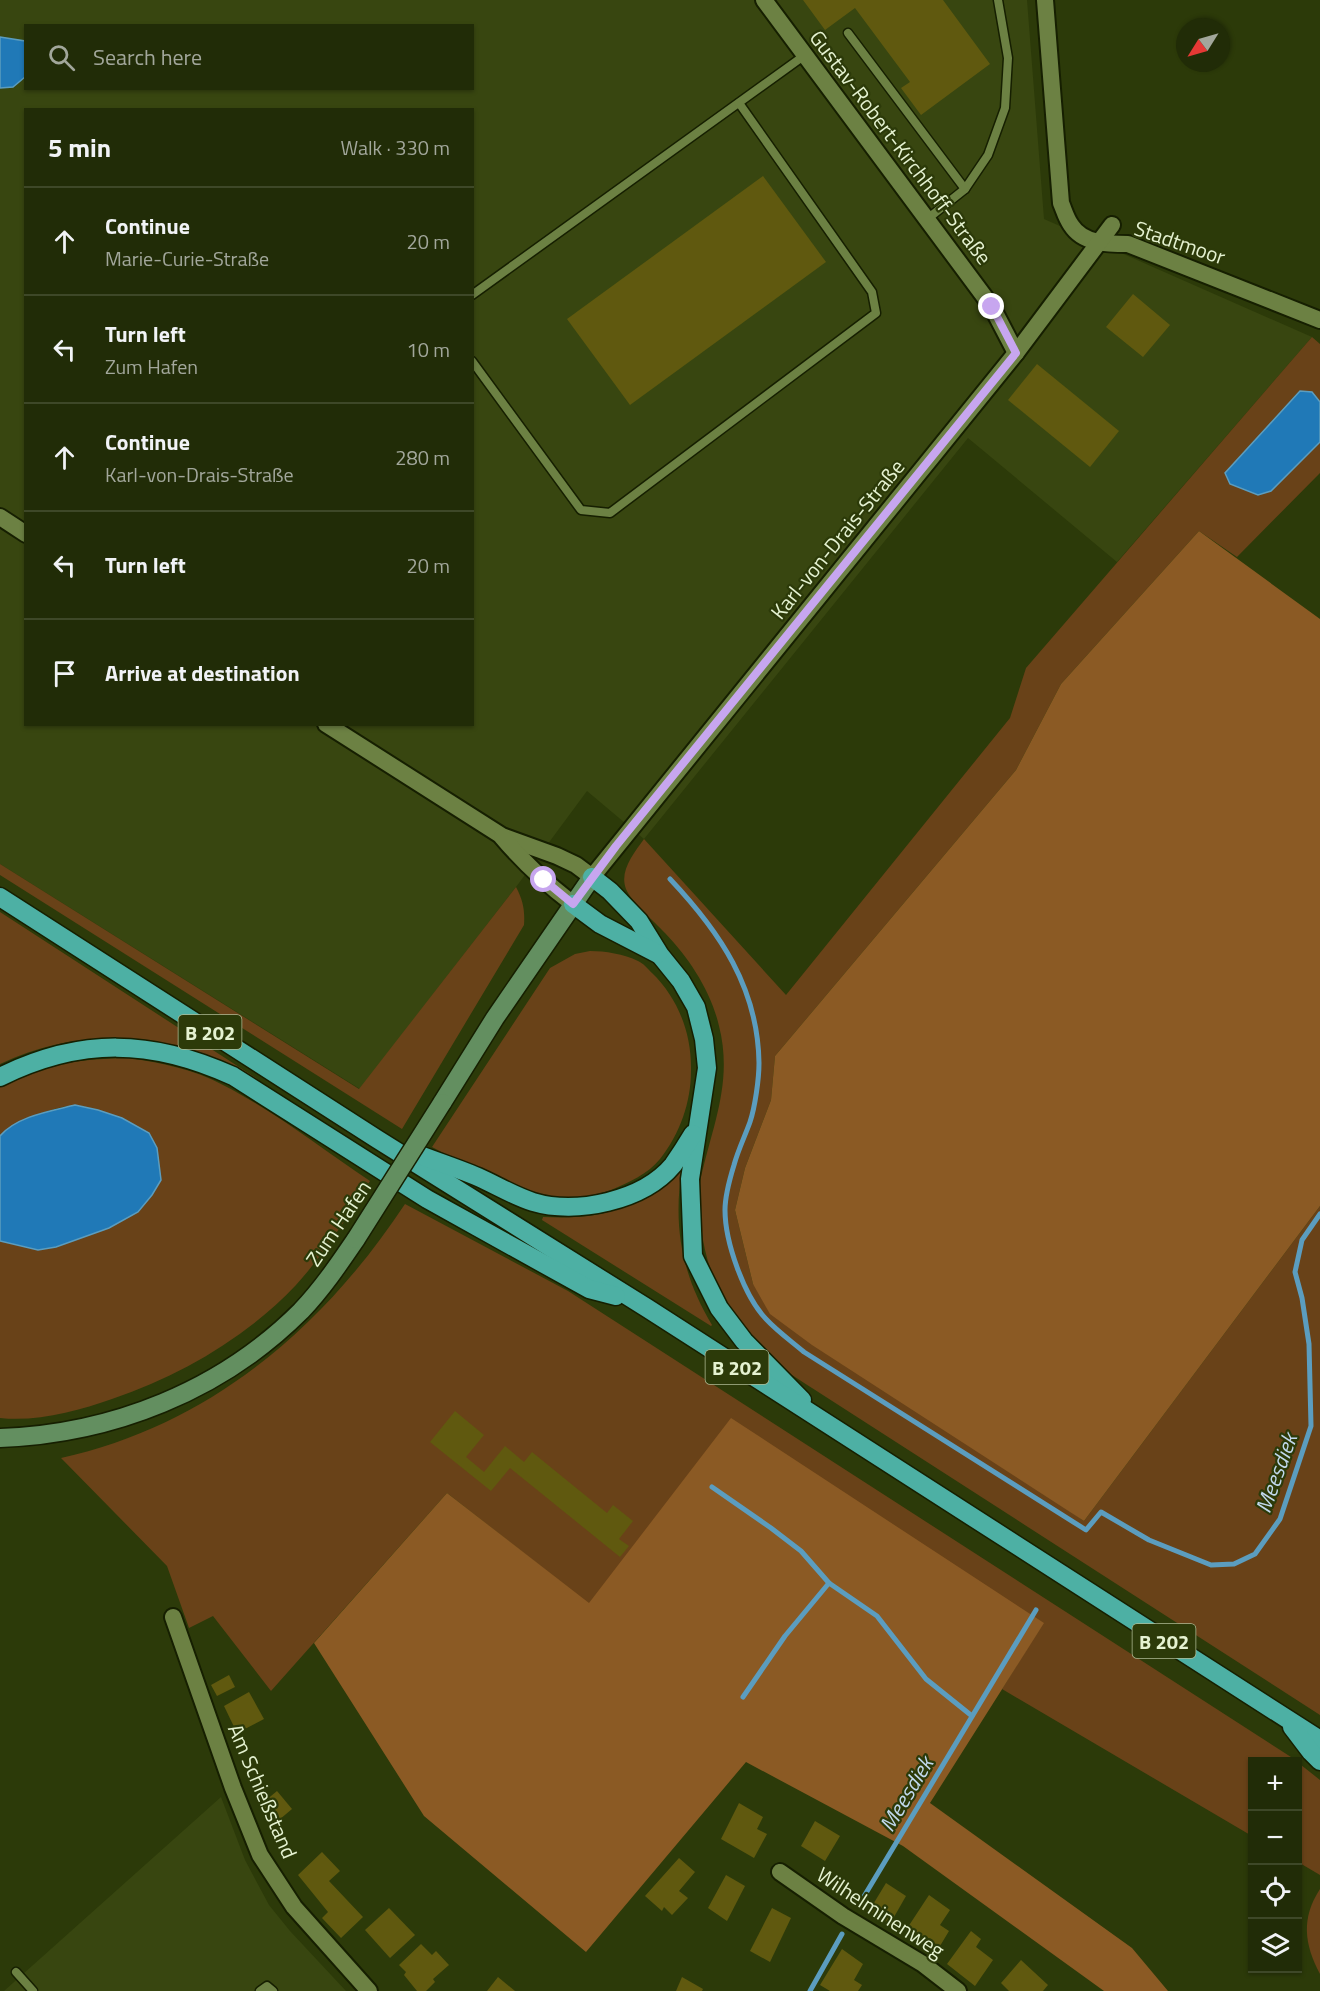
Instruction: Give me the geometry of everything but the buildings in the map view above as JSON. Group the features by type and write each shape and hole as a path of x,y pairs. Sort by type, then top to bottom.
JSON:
{"highway":[{"path":"592,877 639,921 660,955 681,981 696,1007 704,1039 707,1068 690,1179 693,1256 719,1308 744,1341 827,1425"},
{"name":"B 202","path":"0,897 377,1139 638,1302 1320,1740"},
{"path":"573,904 600,924 660,955"},
{"path":"0,1077 50,1056 104,1047 153,1050 203,1062 233,1076 427,1199 528,1255 589,1288 638,1302"},
{"path":"377,1139 477,1177 533,1202 583,1207 608,1203 651,1182 672,1166 696,1130"},
{"path":"1283,1716 1320,1761"}],"main road":[{"name":"Zum Hafen","path":"0,1438 27,1437 74,1430 143,1412 189,1392 231,1368 301,1311 330,1278 495,1018 592,877"}],"street":[{"name":"Gustav-Robert-Kirchhoff-Straße","path":"765,0 992,307 1016,353"},
{"path":"1044,0 1061,202 1070,225 1077,232 1099,244"},
{"name":"Karl-von-Drais-Straße","path":"592,877 1016,353 1112,225"},
{"name":"Stadtmoor","path":"1099,244 1128,244 1320,320"},
{"path":"0,517 24,533"},
{"path":"329,726 502,836 557,856 576,865 592,877"},
{"path":"502,836 549,885 573,904"},
{"name":"Am Schießstand","path":"173,1617 232,1788 260,1855 294,1906 369,1991"},
{"name":"Wilhelminenweg","path":"780,1872 843,1916 923,1964 958,1991"}],"lane":[{"path":"926,220 965,189 988,154 1005,108 1008,58 998,0"},
{"path":"848,33 965,189"},
{"path":"474,294 805,55"},
{"path":"474,364 581,510 610,513 876,313 872,292 739,103"},
{"path":"16,1972 33,1991"},
{"path":"260,1991 267,1986 273,1991"}],"shaded area":[{"path":"0,0 1027,0 1044,219 1312,337 1117,562 968,438 644,839 587,791 360,1089 0,864"},
{"path":"1312,337 1320,344 1320,473 1237,557 1199,531 1061,684 1016,770 775,1056 771,1100 745,1168 735,1210 753,1284 1084,1521 1320,1206 1320,1715 799,1380 773,1361 749,1337 720,1293 713,1277 700,1220 701,1177 723,1084 723,1046 719,1026 711,1000 691,964 633,900 624,882 629,862 644,839 786,995 1010,718 1026,668"},
{"path":"1199,531 1320,619 1320,1206 1084,1521 812,1345 770,1314 753,1284 735,1210 745,1168 771,1100 775,1056 1016,770 1061,684"},
{"path":"0,864 359,1089 516,887 523,905 524,925 402,1129 0,875"},
{"path":"0,912 259,1080 194,1054 162,1045 131,1040 100,1039 68,1042 35,1050 0,1064"},
{"path":"590,951 608,952 640,962 661,983 682,1017 691,1057 689,1094 679,1128 660,1159 644,1174 611,1190 595,1195 561,1199 537,1195 432,1147 550,968 575,954"},
{"path":"129,1058 189,1071 212,1079 279,1118 370,1181 345,1221 296,1285 256,1322 211,1353 163,1379 99,1403 43,1417 0,1418 0,1241 38,1250 122,1118 100,1110 69,1106 24,1120 0,1136 0,1086 46,1067"},
{"path":"682,1167 679,1189 679,1229 682,1249 693,1287 711,1326 542,1220 543,1217 586,1216 618,1208 648,1193"},
{"path":"405,1204 568,1291 1291,1757 1248,1757 1248,1834 1002,1689 1043,1623 589,1604 447,1493 271,1691 213,1616 189,1628 167,1566 61,1458 115,1443 166,1422 214,1396 258,1365 299,1330 338,1291 373,1249"},
{"path":"731,1418 1044,1623 930,1803 1132,1948 1168,1991 1104,1991 903,1846 746,1762 586,1952 424,1816 314,1643 447,1493 589,1603"},
{"path":"1302,1766 1320,1780 1320,1875 1302,1864"},
{"path":"221,1797 245,1860 269,1905 346,1991 4,1991"},
{"path":"1320,1889 1320,1974 1308,1942 1307,1921"}],"water":[{"path":"0,37 24,41 24,78 13,87 0,88"},
{"path":"1300,391 1312,392 1320,402 1320,442 1271,491 1258,495 1230,484 1225,473"},
{"path":"75,1105 122,1118 149,1133 157,1148 161,1180 138,1212 109,1228 56,1247 38,1250 0,1241 0,1136 7,1129 25,1119"}],"waterway":[{"path":"670,879 705,920 733,963 752,1010 757,1036 759,1063 755,1101 729,1181 725,1210 732,1252 750,1297 766,1319 804,1352 1086,1530 1101,1512 1149,1540 1211,1565 1234,1564 1255,1554 1280,1519 1311,1426 1309,1344 1302,1298 1295,1272 1302,1240 1320,1214"},
{"path":"712,1487 801,1551 829,1583"},
{"path":"743,1697 785,1636 829,1583 877,1616 926,1679 972,1716"},
{"name":"Meesdiek","path":"860,1903 1036,1610"},
{"name":"Meesdiek","path":"810,1991 842,1934"}],"route":[{"path":"544,880 573,904 616,846 1016,353 992,307"}]}
